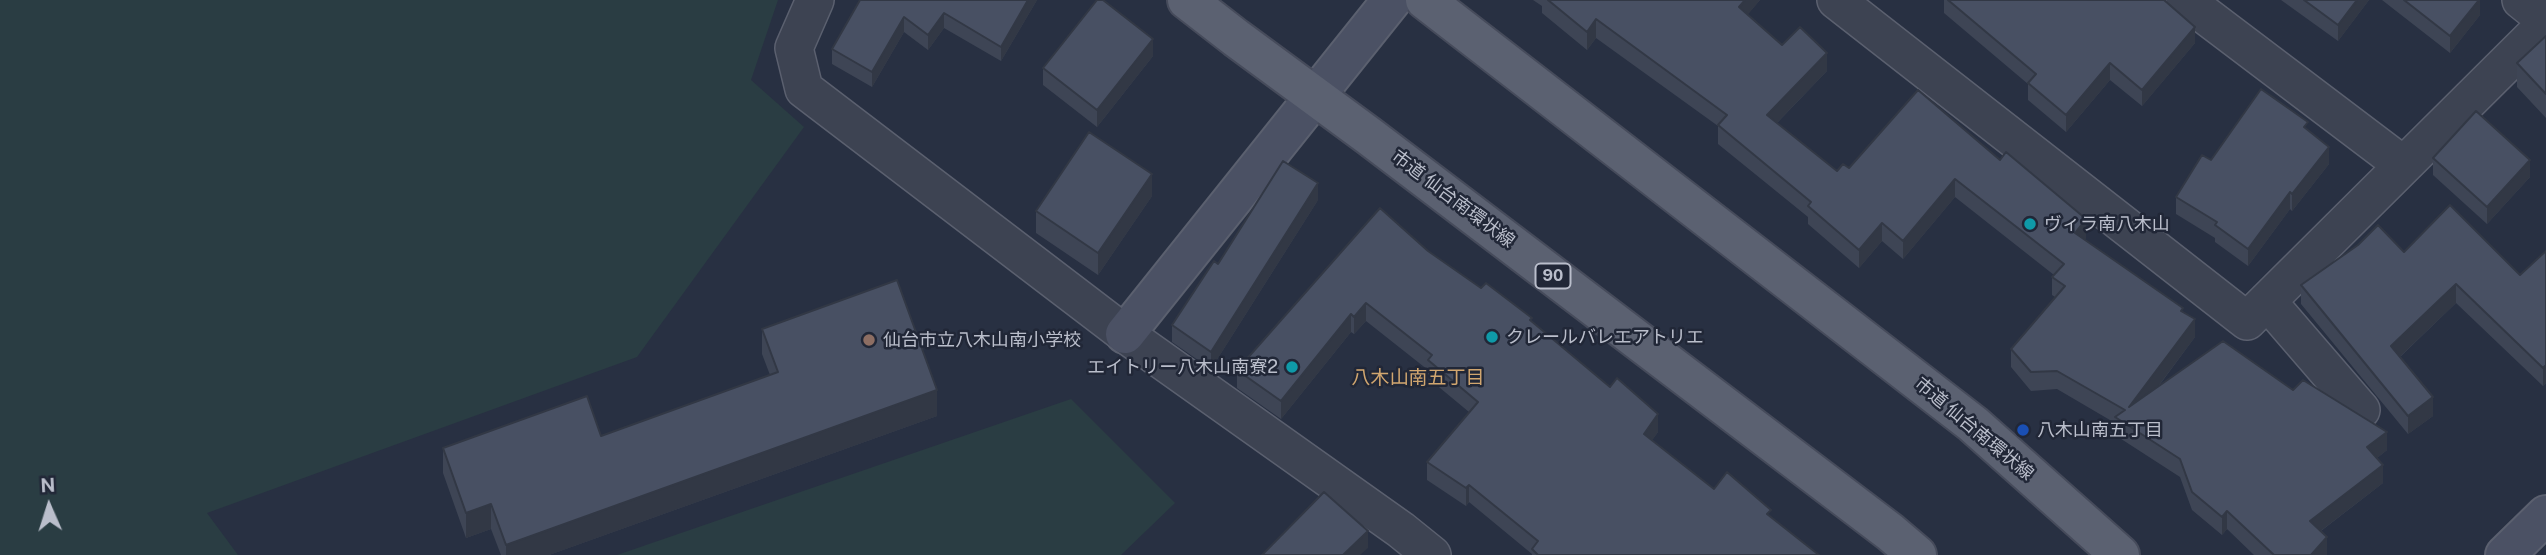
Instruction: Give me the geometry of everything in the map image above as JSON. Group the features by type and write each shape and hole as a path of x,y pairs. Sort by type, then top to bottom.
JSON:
{"main road":[{"name":"市道 仙台南環状線","path":"1187,0 1917,555"},
{"name":"市道 仙台南環状線","path":"1425,0 1973,425 2120,555"}],"street":[{"path":"815,0 794,48 804,89 1125,334 1402,530 1432,555"},
{"path":"1125,334 1392,0"},
{"path":"1836,0 2247,321 2546,22 2521,0"},
{"path":"2185,0 2403,165"},
{"path":"2267,301 2361,410"},
{"path":"2505,555 2546,515"}],"shaded area":[{"path":"0,0 778,0 751,80 804,127 637,357 207,513 238,555 0,555"},
{"path":"1071,399 1175,503 1121,555 617,555"}],"building":[{"path":"860,0 1028,0 1001,47 944,13 928,35 904,17 872,72 832,49"},
{"path":"1097,0 1103,0 1153,39 1097,110 1043,68"},
{"path":"1548,0 1745,0 1739,7 1782,45 1800,27 1827,53 1767,115 1837,171 1843,164 1849,168 1918,90 2000,160 2006,152 2086,219 2075,233 2195,319 2129,407 2223,341 2293,390 2303,380 2387,432 2367,447 2383,465 2310,521 2327,537 2311,555 2274,555 2227,511 2222,517 2192,492 2180,459 2115,417 2125,410 2057,371 2031,372 2011,349 2065,286 2052,277 2064,264 1955,179 1903,241 1882,223 1859,250 1808,206 1811,202 1718,125 1727,115 1596,19 1587,32"},
{"path":"1948,0 2164,0 2195,27 2142,90 2110,63 2066,115 2028,83 2036,74"},
{"path":"2304,0 2357,0 2338,25"},
{"path":"2404,0 2479,0 2450,36"},
{"path":"2546,36 2546,94 2517,63"},
{"path":"2261,89 2308,122 2304,127 2329,147 2292,194 2290,192 2248,249 2215,225 2217,222 2176,197 2202,155 2211,160"},
{"path":"2476,111 2530,160 2487,207 2433,158"},
{"path":"1089,132 1152,174 1098,253 1036,211"},
{"path":"1283,161 1318,183 1211,352 1172,325 1214,261 1218,264"},
{"path":"2450,205 2520,275 2546,251 2546,365 2543,368 2456,284 2391,346 2433,397 2408,416 2301,285 2358,245 2378,225 2404,252"},
{"path":"1380,208 1428,251 1481,288 1486,283 1532,318 1530,320 1610,387 1617,378 1658,414 1644,434 1714,489 1727,472 1771,510 1767,514 1819,555 1538,555 1532,549 1538,541 1469,485 1466,488 1427,462 1478,402 1428,360 1432,355 1366,303 1354,317 1351,314 1281,401 1237,370"},
{"path":"897,280 937,390 506,545 491,504 466,513 443,448 587,396 601,436 778,372 762,329"},
{"path":"1324,492 1368,531 1343,555 1262,555"}],"place":[{"name":"ヴィラ南八木山","path":"2030,224"},
{"name":"クレールバレエアトリエ","path":"1492,337"},
{"name":"仙台市立八木山南小学校","path":"869,340"},
{"name":"エイトリー八木山南寮2","path":"1292,367"},
{"name":"八木山南五丁目","path":"2023,430"}],"district":[{"name":"八木山南五丁目","path":"1418,378"}]}
